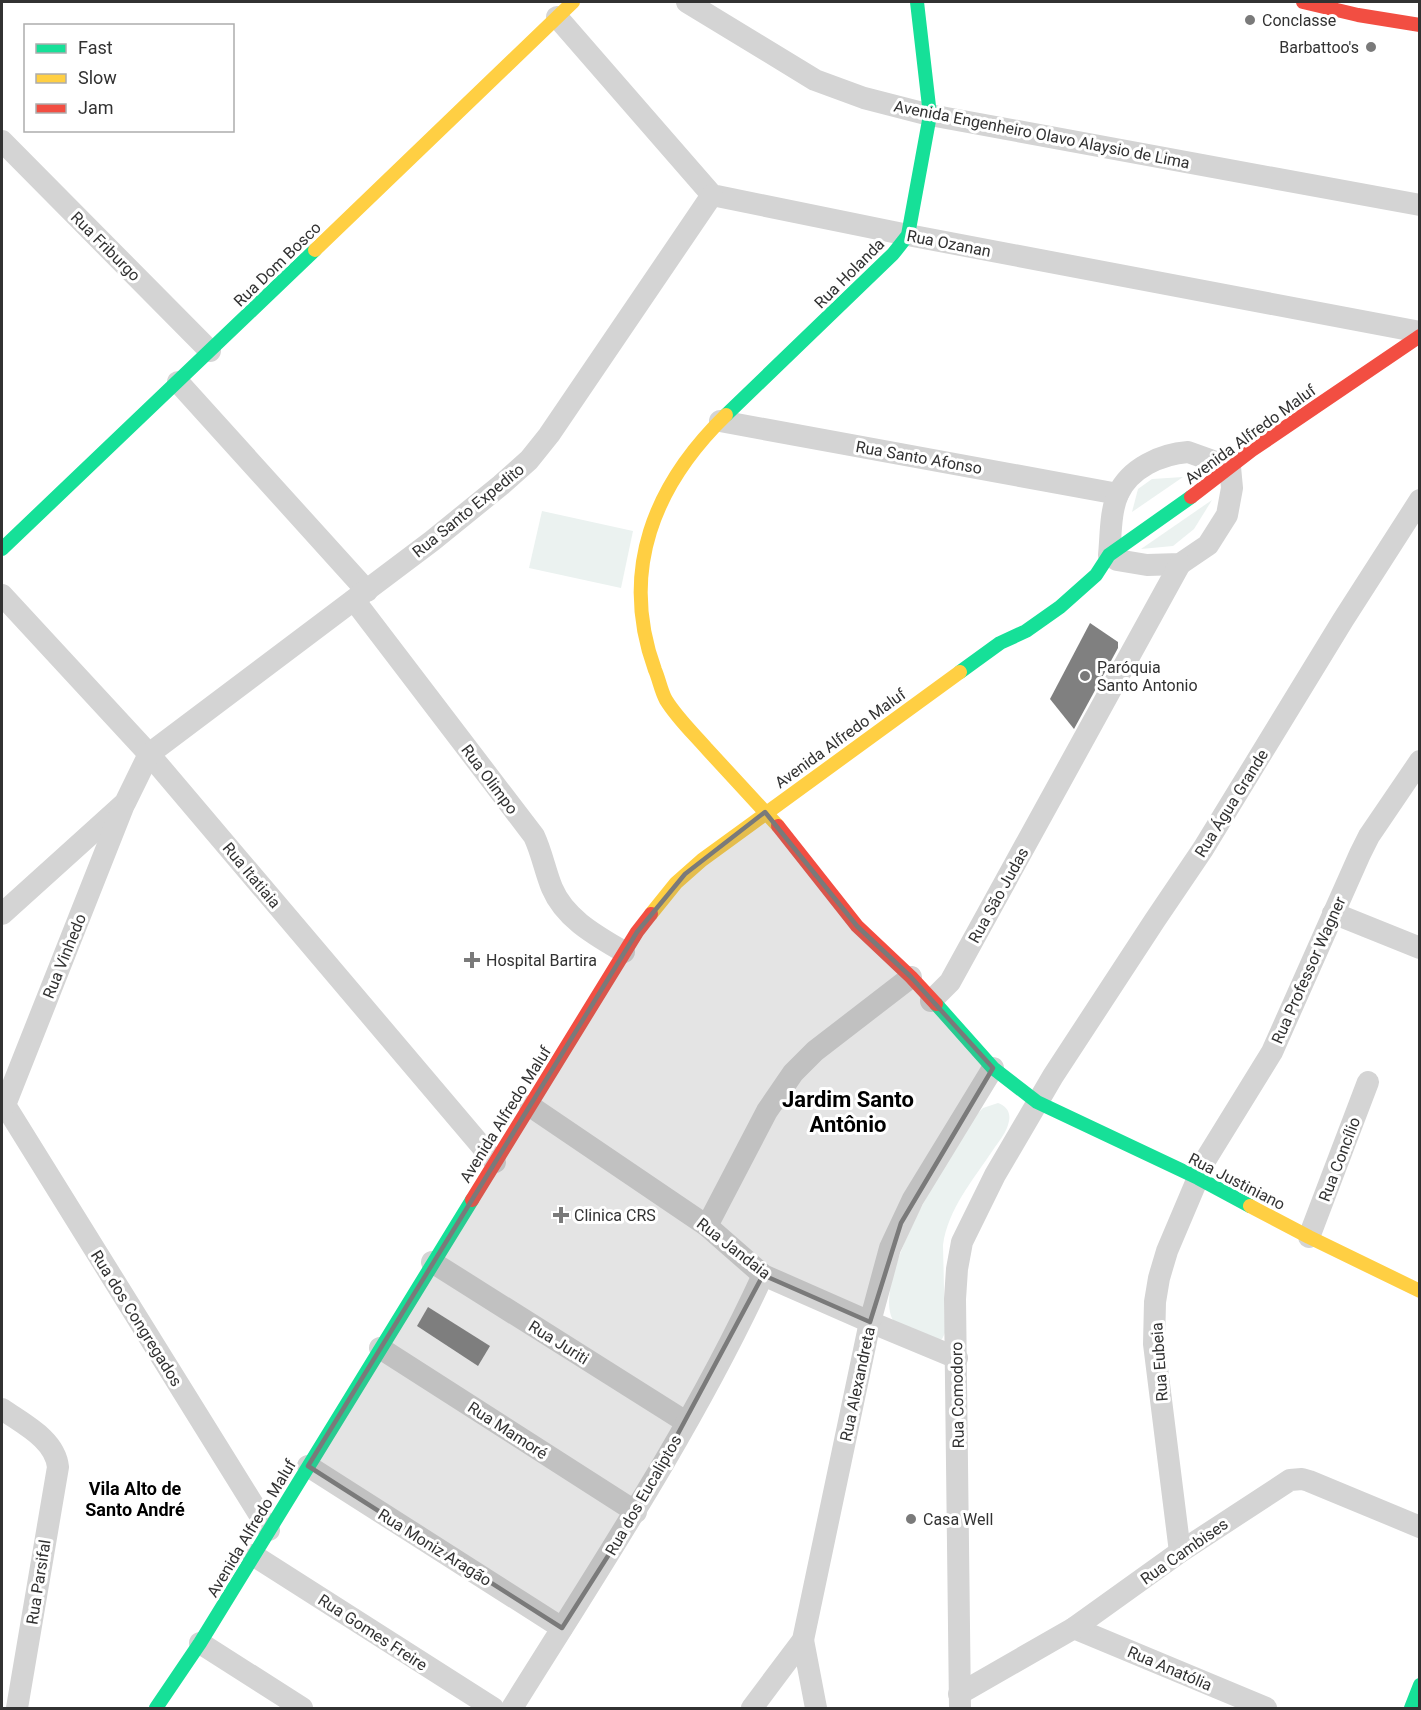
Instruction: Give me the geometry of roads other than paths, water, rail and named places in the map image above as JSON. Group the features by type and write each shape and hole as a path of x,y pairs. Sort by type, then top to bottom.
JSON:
{"street":[{"name":"Avenida Engenheiro Olavo Alaysio de Lima","path":"687,2 815,80 864,98 930,115 1419,205"},
{"name":"Rua Holanda","path":"765,812 698,741 666,699 649,652 641,616 640,582 653,518 678,470 704,436 893,254 908,235 930,115 917,2"},
{"path":"1303,2 1419,26"},
{"path":"565,9 712,195"},
{"name":"Rua Dom Bosco","path":"2,549 565,9"},
{"name":"Rua Friburgo","path":"2,141 210,351"},
{"name":"Rua Ozanan","path":"712,195 1419,334"},
{"name":"Rua Santo Expedito","path":"149,754 361,596 501,485 529,460 549,435 712,195"},
{"name":"Avenida Alfredo Maluf","path":"156,1708 200,1643 636,932 685,874 765,812 1000,643 1018,621 1108,559 1230,467 1419,334"},
{"name":"Rua Olimpo","path":"178,382 361,596 534,836 561,905 590,931 624,952"},
{"name":"Rua Santo Afonso","path":"720,421 1118,494"},
{"path":"1188,452 1230,467 1232,488 1227,515 1208,545 1180,564 1147,566 1108,559 1118,494 1130,478 1143,467 1166,455 1188,452"},
{"name":"Rua Água Grande","path":"1037,1102 1203,849 1419,500"},
{"name":"Rua São Judas","path":"931,1001 950,982 1180,564"},
{"name":"Rua Itatiaia","path":"2,595 149,754 495,1162"},
{"name":"Rua Vinhedo","path":"3,1107 125,803 149,754"},
{"name":"Rua Professor Wagner","path":"1198,1179 1206,1159 1272,1052 1333,913 1370,836 1419,761"},
{"path":"2,914 125,803"},
{"path":"765,812 857,926 911,977 931,1001"},
{"path":"1333,913 1419,948"},
{"path":"707,1226 767,1111 793,1073 815,1051 911,977"},
{"name":"Rua Justiniano","path":"931,1001 993,1068 1037,1102 1198,1179 1419,1291"},
{"name":"Rua Alexandreta","path":"752,1708 803,1640 870,1322 890,1248 927,1174 993,1068"},
{"name":"Rua Concílio","path":"1309,1237 1368,1082"},
{"name":"Rua Comodoro","path":"959,1701 955,1299 957,1269 962,1242 994,1175 1037,1102"},
{"name":"Rua Jandaia","path":"530,1106 707,1226 763,1275 957,1358"},
{"name":"Rua dos Congregados","path":"3,1107 269,1530"},
{"name":"Rua Eubeia","path":"1180,1552 1154,1344 1155,1302 1167,1251 1198,1179"},
{"name":"Rua Juriti","path":"432,1262 686,1422"},
{"name":"Rua dos Eucaliptos","path":"512,1708 636,1512 763,1275"},
{"name":"Rua Mamoré","path":"380,1348 636,1512"},
{"name":"Rua Parsifal","path":"2,1409 44,1440 56,1456 56,1479 17,1708"},
{"name":"Rua Moniz Aragão","path":"308,1466 562,1628"},
{"name":"Rua Cambises","path":"959,1701 1074,1628 1180,1552 1283,1483 1296,1479 1309,1481 1419,1527"},
{"name":"Rua Gomes Freire","path":"253,1555 493,1708"},
{"name":"Rua Anatólia","path":"1074,1628 1266,1708"},
{"path":"803,1640 816,1708"},
{"path":"200,1643 302,1708"},
{"path":"1411,1708 1419,1685"}],"place":[{"name":"Conclasse","path":"1250,20"},
{"name":"Barbattoo's","path":"1371,47"},
{"name":"Paróquia Santo Antonio","path":"1085,676"},
{"name":"Hospital Bartira","path":"472,960"},
{"name":"Clinica CRS","path":"561,1215"},
{"name":"Casa Well","path":"911,1519"}],"district":[{"name":"Jardim Santo Antônio","path":"848,1112"},
{"name":"Vila Alto de Santo André","path":"135,1499"}]}
